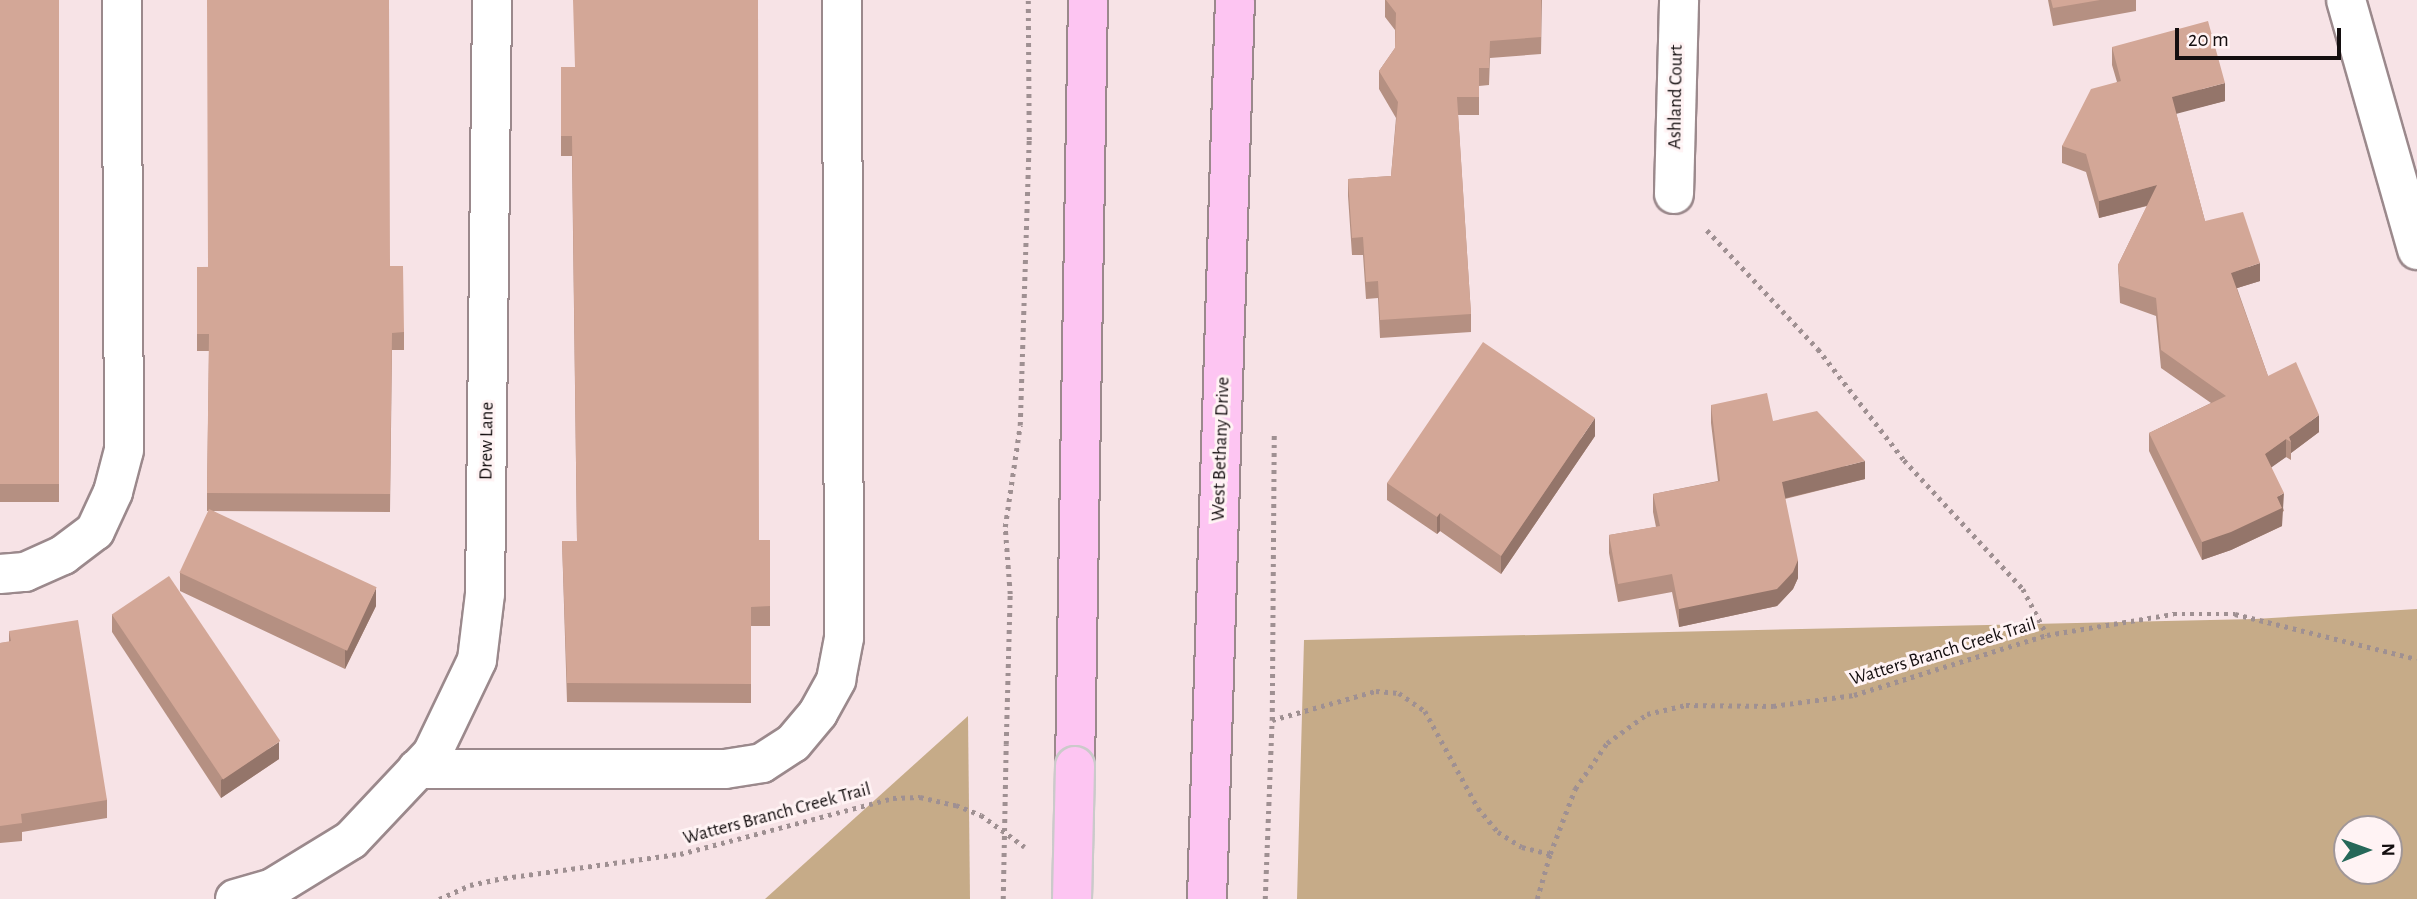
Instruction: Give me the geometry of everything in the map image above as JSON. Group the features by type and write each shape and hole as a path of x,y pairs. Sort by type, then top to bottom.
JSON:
{"main road":[{"path":"1072,899 1088,0"},
{"name":"West Bethany Drive","path":"1207,899 1235,0"}],"street":[{"path":"0,574 25,572 62,555 95,531 113,492 124,450 122,0"},
{"name":"Drew Lane","path":"236,899 271,889 351,840 432,754 477,660 485,594 492,0"},
{"path":"417,769 725,769 762,762 793,743 818,713 835,680 844,638 842,0"},
{"name":"Ashland Court","path":"1674,194 1679,0"},
{"path":"2346,0 2417,250"}],"path":[{"path":"1003,899 1010,594 1005,527 1020,425 1028,0"},
{"path":"1674,194 1818,349 1904,460 2023,589 2047,635"},
{"name":"Watters Branch Creek Trail","path":"1537,899 1550,854 1575,789 1606,743 1647,714 1686,705 1773,706 1854,695 2047,635 2126,619 2235,614 2417,659"},
{"path":"1265,899 1272,720 1376,691 1399,693 1425,711 1478,808 1499,832 1522,847 1550,854"},
{"name":"Watters Branch Creek Trail","path":"439,899 492,880 680,854 893,798 920,797 957,805 981,815 1033,853"}],"shaded area":[{"path":"2417,609 2417,899 1297,899 1304,640 2255,619"},
{"path":"968,716 970,899 765,899"}],"building":[{"path":"0,0 59,0 59,484 0,484"},
{"path":"207,0 389,0 390,266 403,266 404,332 392,333 390,494 207,493 209,334 197,334 197,267 208,267"},
{"path":"573,0 758,0 759,540 770,540 770,606 751,607 751,684 567,683 562,541 577,541 572,136 561,136 561,67 575,67"},
{"path":"1386,0 1541,0 1541,37 1490,41 1489,68 1479,68 1479,97 1457,97 1471,314 1380,320 1378,281 1366,282 1363,237 1352,238 1348,179 1391,176 1398,102 1379,71 1395,48 1396,13"},
{"path":"2051,0 2100,0 2053,8"},
{"path":"2208,21 2225,83 2172,97 2205,221 2243,212 2260,263 2231,273 2268,376 2296,362 2319,415 2289,437 2291,442 2286,439 2265,454 2284,493 2277,497 2282,508 2231,532 2202,542 2149,433 2226,396 2161,350 2156,298 2120,286 2118,265 2157,185 2099,201 2086,154 2062,146 2091,89 2121,81 2112,47"},
{"path":"1483,342 1595,418 1501,556 1440,513 1437,517 1387,483"},
{"path":"1767,393 1773,421 1817,411 1865,461 1782,482 1798,560 1793,572 1777,589 1679,609 1672,574 1618,584 1609,535 1660,526 1653,494 1720,481 1711,405"},
{"path":"209,509 377,587 347,651 179,572"},
{"path":"169,576 280,741 223,780 112,615"},
{"path":"78,620 107,800 21,814 22,823 0,826 0,643 11,641 9,631"}]}
